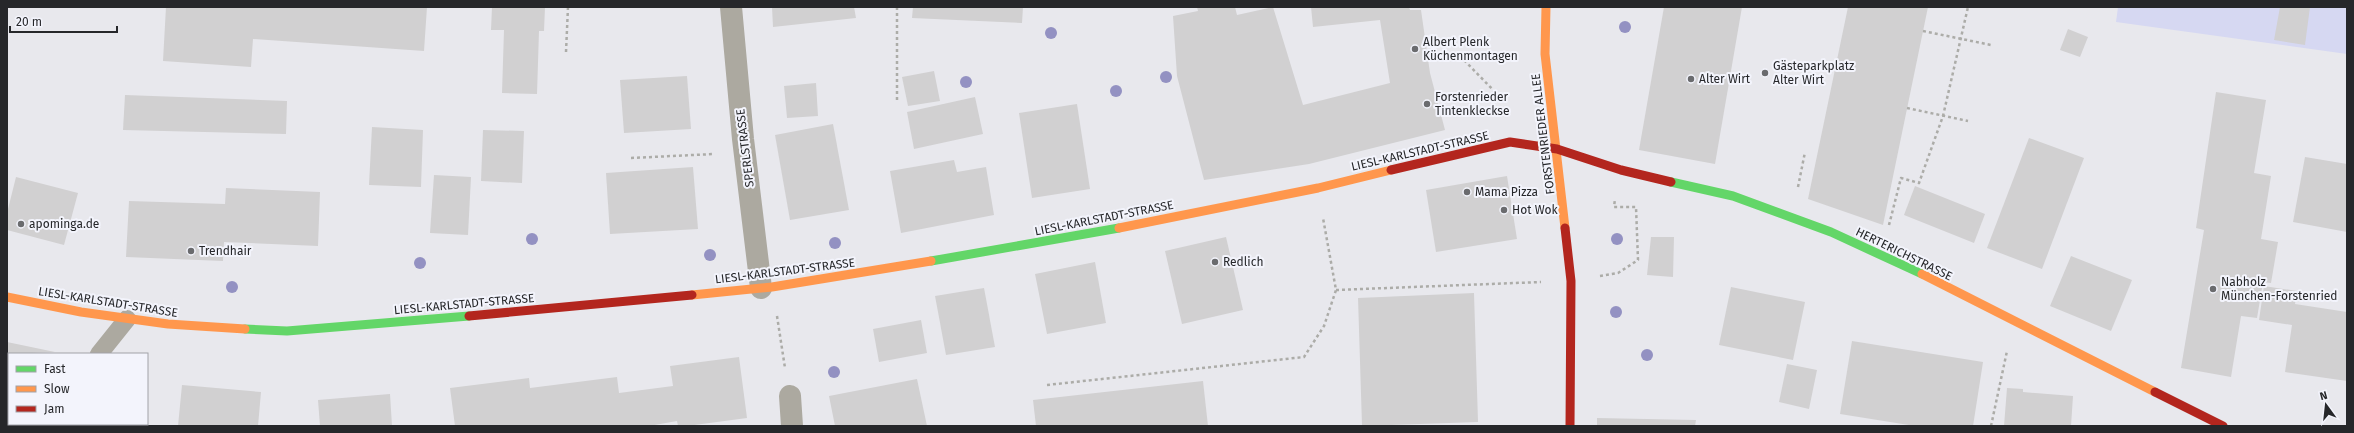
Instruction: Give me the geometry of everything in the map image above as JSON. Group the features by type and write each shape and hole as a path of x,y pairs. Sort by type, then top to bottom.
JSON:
{"main road":[{"name":"FORSTENRIEDER ALLEE","path":"1546,7 1545,54 1571,281 1570,426"},
{"name":"LIESL-KARLSTADT-STRASSE","path":"7,297 128,319 168,324 287,331 563,308 767,288 1085,235 1318,188 1510,142 1557,149"},
{"name":"HERTERICHSTRASSE","path":"1557,149 1621,170 1733,196 1790,217 1878,254 2223,426"}],"street":[{"name":"SPERLSTRASSE","path":"731,7 745,153 767,288"},
{"path":"790,396 792,426"}],"lane":[{"path":"100,353 128,319"}],"path":[{"path":"566,52 568,7"},
{"path":"896,7 897,103"},
{"path":"1878,254 1893,214 1901,178 1919,183 1944,116 1968,7"},
{"path":"1923,31 1991,45"},
{"path":"1460,56 1500,97"},
{"path":"1907,108 1968,121"},
{"path":"1790,217 1805,152"},
{"path":"631,158 745,153"},
{"path":"1336,290 1571,281 1618,272 1638,260 1636,207 1614,207 1621,170"},
{"path":"1047,385 1304,356 1324,326 1336,290 1318,188"},
{"path":"767,288 790,396"},
{"path":"1991,426 2013,321"}],"shaded area":[{"path":"2118,7 2347,7 2347,54 2116,22"}],"building":[{"path":"166,7 427,7 424,51 253,39 251,67 163,61"},
{"path":"492,7 545,7 544,31 539,31 537,94 502,93 504,30 491,30"},
{"path":"772,7 854,7 856,18 773,27"},
{"path":"913,7 1023,7 1022,23 912,18"},
{"path":"1197,7 1235,7 1237,15 1273,7 1303,105 1390,83 1380,20 1313,27 1311,7 1409,7 1410,10 1421,10 1430,73 1445,130 1309,164 1204,180 1177,76 1173,16 1198,11"},
{"name":"Alter Wirt","path":"1664,7 1742,7 1715,164 1639,150"},
{"path":"1848,7 1928,7 1883,225 1808,199"},
{"path":"2280,7 2310,7 2305,45 2274,40"},
{"path":"2068,29 2088,37 2080,57 2060,50"},
{"path":"934,71 940,101 908,106 902,77"},
{"path":"687,76 691,129 624,133 620,80"},
{"path":"816,83 818,116 787,118 784,86"},
{"path":"2216,92 2266,100 2254,173 2271,176 2261,239 2278,242 2271,283 2263,282 2257,318 2241,316 2231,377 2181,368 2204,230 2196,228"},
{"path":"125,95 287,101 286,134 123,130"},
{"path":"975,97 983,134 914,149 907,112"},
{"path":"1077,104 1090,189 1032,198 1019,113"},
{"path":"833,124 849,210 790,220 775,135"},
{"path":"372,127 423,130 421,187 369,185"},
{"path":"483,130 524,131 522,183 481,181"},
{"path":"2029,138 2084,158 2042,269 1987,248"},
{"path":"2305,157 2347,164 2347,232 2293,222"},
{"path":"954,160 957,172 986,167 994,215 901,233 890,171"},
{"path":"693,167 698,229 610,234 606,173"},
{"path":"434,175 471,177 468,235 430,233"},
{"path":"1507,176 1517,239 1436,252 1426,190"},
{"path":"16,177 78,193 64,245 7,230 7,213"},
{"path":"1915,186 1985,214 1974,243 1904,215"},
{"path":"226,188 320,192 318,246 224,242 223,261 126,257 129,201 225,204"},
{"path":"1226,237 1243,310 1182,324 1165,251"},
{"path":"1651,237 1674,237 1673,277 1647,275"},
{"path":"2071,256 2132,280 2111,331 2050,306"},
{"path":"1095,262 1106,323 1047,334 1035,274"},
{"path":"2264,286 2297,291 2295,304 2347,312 2347,381 2285,372 2292,325 2259,320"},
{"path":"1731,287 1805,302 1793,360 1719,345"},
{"path":"984,288 995,347 946,355 935,296"},
{"path":"1474,293 1478,422 1362,426 1358,298"},
{"path":"921,320 927,353 879,362 873,329"},
{"path":"1852,341 1983,362 1973,426 1915,426 1840,414"},
{"path":"7,342 55,352 8,353 8,425 39,426 7,426"},
{"path":"739,357 747,418 687,426 678,426 677,421 649,426 455,426 450,388 529,378 530,388 617,377 619,393 673,386 670,366"},
{"path":"1787,364 1817,370 1809,409 1779,402"},
{"path":"917,379 927,426 835,426 829,396"},
{"path":"1203,381 1208,426 1036,426 1033,400"},
{"path":"182,385 261,392 258,426 178,426"},
{"path":"2007,388 2023,389 2023,392 2073,396 2071,426 2004,426"},
{"path":"390,394 392,426 320,426 318,400"},
{"path":"1597,418 1696,420 1695,426 1597,426"}],"traffic: fast":[{"path":"1671,182 1733,196 1831,232 1922,274"},
{"path":"931,261 1119,228"},
{"path":"245,329 287,331 469,316"}],"traffic: slow":[{"path":"1546,7 1545,54 1565,228"},
{"path":"1119,228 1318,188 1391,170"},
{"path":"692,295 772,287 931,261"},
{"path":"1922,274 2155,392"},
{"path":"7,297 81,312 168,324 245,329"}],"traffic: jam":[{"path":"1391,170 1510,142 1557,149 1621,170 1671,182"},
{"path":"1565,228 1571,281 1570,426"},
{"path":"469,316 692,295"},
{"path":"2155,392 2223,426"}],"place":[{"name":"Albert Plenk Küchenmontagen","path":"1415,49"},
{"name":"Gästeparkplatz Alter Wirt","path":"1765,73"},
{"name":"Alter Wirt","path":"1691,79"},
{"name":"Forstenrieder Tintenkleckse","path":"1427,104"},
{"name":"Mama Pizza","path":"1467,192"},
{"name":"Hot Wok","path":"1504,210"},
{"name":"apominga.de","path":"21,224"},
{"name":"Trendhair","path":"191,251"},
{"name":"Redlich","path":"1215,262"},
{"name":"Nabholz München-Forstenried","path":"2213,289"}]}
